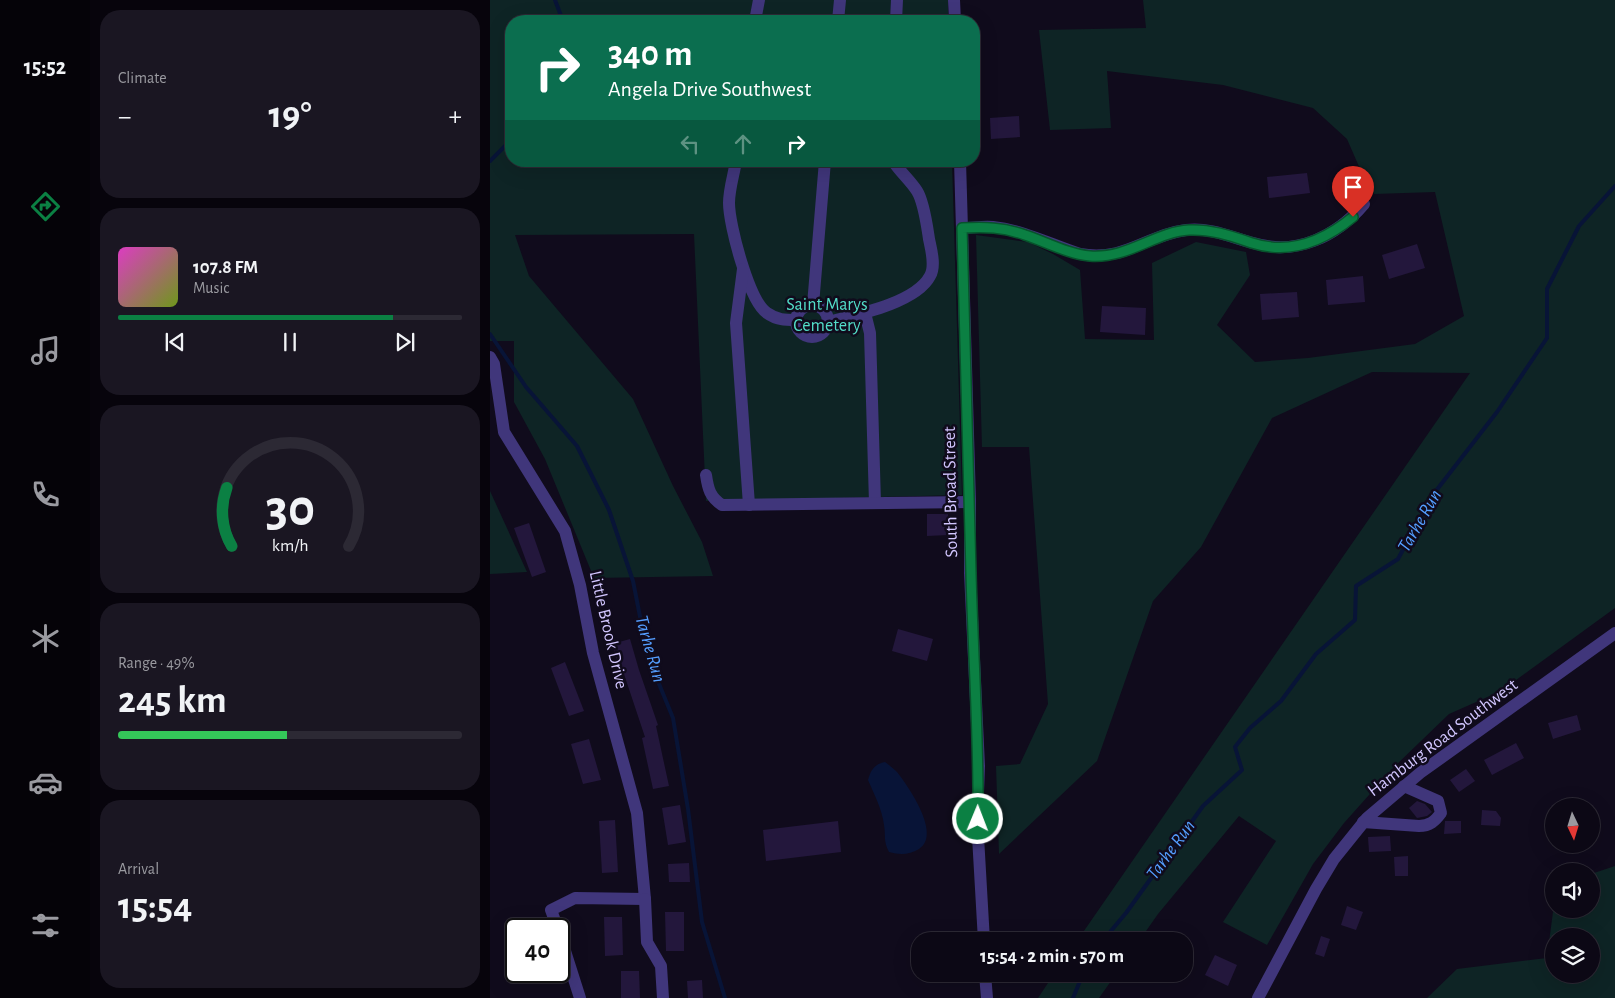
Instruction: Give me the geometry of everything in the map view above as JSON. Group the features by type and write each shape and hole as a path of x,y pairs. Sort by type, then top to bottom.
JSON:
{"street":[{"path":"756,15 758,0"},
{"path":"839,15 840,0"},
{"path":"896,0 896,15"},
{"path":"954,0 955,15"},
{"path":"735,167 729,203 743,268 757,303 766,313 780,320 796,320"},
{"path":"813,305 825,167"},
{"path":"828,322 865,313 889,304 918,290 931,275 932,258 927,222 917,191 897,167"},
{"name":"South Broad Street","path":"960,167 970,502 970,573 979,766 978,819 984,932"},
{"path":"962,228 992,227 1004,229 1025,234 1090,256 1106,256 1124,252 1187,230 1204,230 1220,233 1267,247 1282,248 1298,246 1327,236 1353,217 1364,204"},
{"path":"743,268 736,322 749,505"},
{"path":"813,305 819,306 824,310 828,322 827,328 823,333 811,337 805,336 800,332 796,320 801,309 813,305"},
{"path":"865,313 870,332 875,503"},
{"name":"Little Brook Drive","path":"490,357 494,364 494,383 504,432 565,531 580,585 593,653 637,813 647,942 661,966 663,998"},
{"path":"706,475 708,490 714,499 722,505 970,502"},
{"name":"Hamburg Road Southwest","path":"1258,998 1324,874 1363,822 1404,786 1615,633"},
{"path":"1363,822 1427,826 1435,821 1441,813 1438,801 1404,786"},
{"path":"554,918 551,910 575,898 645,899"},
{"path":"570,967 580,998"},
{"path":"986,982 987,998"}],"green space":[{"name":"Saint Marys Cemetery","path":"490,0 948,0 948,15 505,15 505,167 952,167 962,495 706,501 694,234 515,235 529,276 633,399 673,486 702,542 713,576 594,578 545,459 514,402 514,341 490,341"},
{"path":"1143,0 1615,0 1615,608 1501,691 1449,714 1394,767 1344,823 1313,864 1267,945 1223,922 1276,841 1239,816 1145,932 1083,932 1470,373 1372,372 1272,418 1201,547 1153,601 1097,761 999,854 996,766 1020,764 1048,704 1029,447 982,447 976,235 1028,242 1080,270 1085,339 1154,340 1152,263 1196,242 1246,252 1250,275 1217,325 1255,362 1308,358 1415,344 1464,316 1435,192 1374,194 1364,178 1347,139 1313,108 1223,85 1107,71 1111,128 1050,130 1039,30 1146,28"},
{"path":"490,491 527,572 490,574"},
{"path":"1615,866 1615,998 1427,998 1457,969 1545,958 1545,983 1600,983 1600,928 1551,928 1552,918 1600,918 1600,871"},
{"path":"1049,982 1110,982 1099,998 1038,998"}],"water":[{"path":"885,762 897,772 909,788 925,822 927,833 925,842 919,849 912,852 901,854 889,852 886,844 882,813 868,780 874,768"}],"building":[{"path":"1019,116 1020,137 991,139 990,118"},
{"path":"1307,173 1310,193 1269,198 1267,177"},
{"path":"1417,244 1425,268 1389,279 1382,255"},
{"path":"1363,276 1365,302 1328,305 1326,280"},
{"path":"1297,292 1299,317 1262,320 1260,294"},
{"path":"1102,306 1146,308 1145,335 1100,332"},
{"path":"927,514 948,514 948,535 927,536"},
{"path":"529,523 546,572 532,577 514,528"},
{"path":"898,629 933,639 927,661 892,651"},
{"path":"630,639 658,725 656,726 669,786 653,789 642,738 645,737 624,674 621,675 612,644"},
{"path":"565,662 584,711 569,716 551,668"},
{"path":"1577,715 1581,730 1553,739 1548,723"},
{"path":"589,739 601,780 583,784 571,744"},
{"path":"1516,743 1524,758 1492,775 1484,760"},
{"path":"1466,769 1475,781 1459,792 1450,780"},
{"path":"1417,801 1425,804 1432,812 1427,816 1417,818 1409,808"},
{"path":"680,805 686,842 668,845 662,808"},
{"path":"1482,810 1496,811 1501,818 1500,826 1481,825"},
{"path":"615,820 618,872 602,873 599,821"},
{"path":"838,821 841,852 766,861 763,830"},
{"path":"1445,821 1461,821 1461,833 1444,834"},
{"path":"1390,836 1391,851 1369,852 1368,837"},
{"path":"1408,856 1408,876 1395,876 1394,857"},
{"path":"689,863 690,882 669,882 668,864"},
{"path":"1347,906 1363,912 1356,930 1341,925"},
{"path":"665,912 684,912 684,951 666,951"},
{"path":"604,917 622,917 623,955 605,956"},
{"path":"1321,936 1330,939 1324,957 1315,954"},
{"path":"1215,955 1237,965 1228,986 1205,975"},
{"path":"621,971 639,971 640,998 621,998"},
{"path":"702,980 703,998 688,998 687,981"}],"waterway":[{"name":"Tarhe Run","path":"555,0 561,15"},
{"name":"Tarhe Run","path":"490,161 505,146"},
{"name":"Tarhe Run","path":"1110,932 1126,913 1203,806 1242,770 1235,747 1250,728 1281,701 1316,654 1355,620 1356,586 1398,559 1432,496 1497,412 1547,338 1547,289 1579,226 1615,186"},
{"name":"Tarhe Run","path":"490,334 526,387 577,446 609,510 633,581 648,657 673,718 688,809 702,922 725,998"},
{"name":"Tarhe Run","path":"1073,998 1080,982"}],"route":[{"path":"978,819 979,766 970,573 970,502 962,228 992,227 1004,229 1025,234 1080,254 1106,256 1124,252 1187,230 1204,230 1220,233 1267,247 1298,246 1327,236 1353,217"}]}
